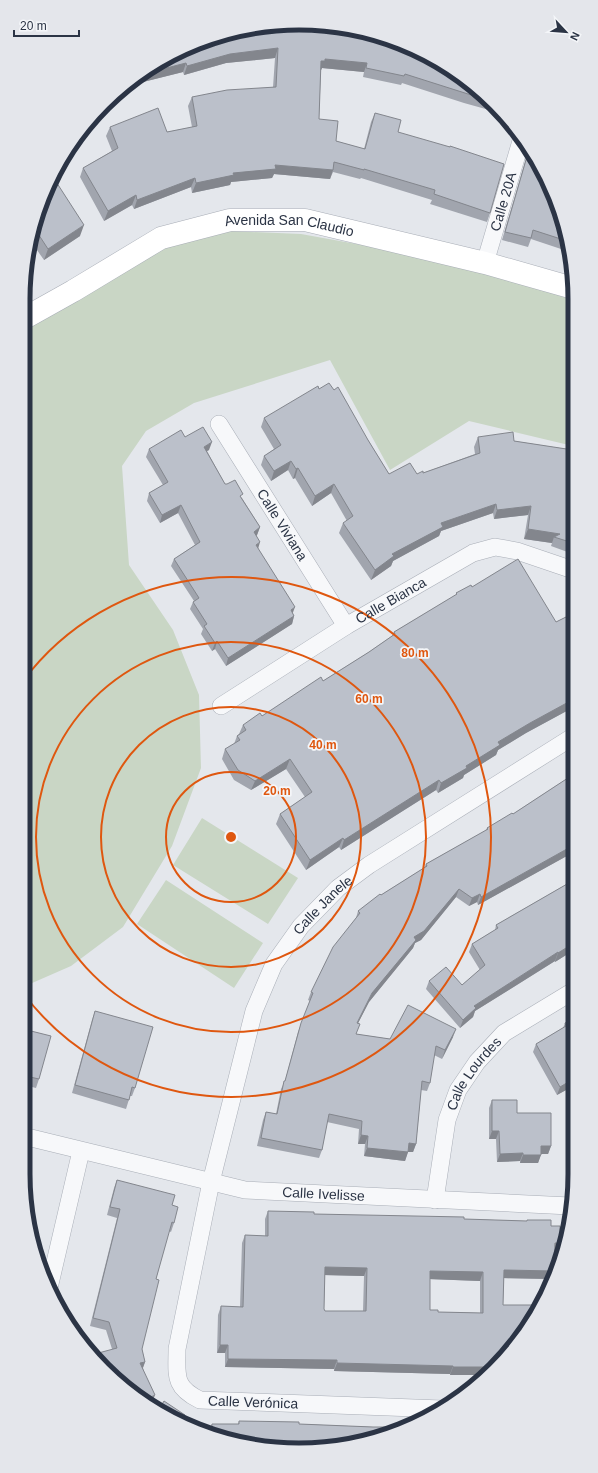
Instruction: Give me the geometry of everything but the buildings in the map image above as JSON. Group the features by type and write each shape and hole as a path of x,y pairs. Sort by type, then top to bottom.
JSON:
{"street":[{"name":"Calle 20A","path":"485,262 520,145"},
{"name":"Avenida San Claudio","path":"30,315 161,238 230,220 305,220 485,262 567,286"},
{"name":"Calle Viviana","path":"219,424 346,626"},
{"name":"Calle Bianca","path":"221,706 346,626 473,553 495,547 517,551 568,568"},
{"name":"Calle Janele","path":"211,1182 254,1011 274,964 301,926 338,888 369,865 568,740"},
{"name":"Calle Lourdes","path":"435,1200 447,1120 458,1090 477,1062 504,1033 568,994"},
{"name":"Calle Ivelisse","path":"30,1138 245,1190 566,1206"},
{"path":"51,1279 81,1151"},
{"name":"Calle Verónica","path":"211,1182 177,1349 177,1368 180,1385 190,1395 200,1400 431,1409"}],"green space":[{"path":"229,231 301,234 362,245 487,272 568,298 568,445 469,421 390,470 330,360 194,403 146,431 122,466 129,565 173,630 199,695 201,768 172,846 123,927 71,966 30,984 30,325 164,248"},
{"path":"202,818 298,878 268,924 173,865"},
{"path":"166,880 263,943 234,988 137,924"}]}
